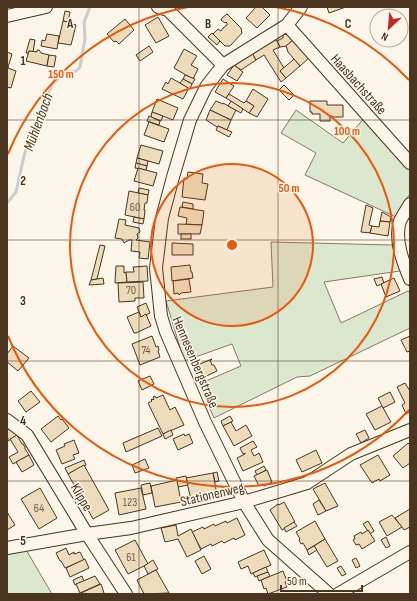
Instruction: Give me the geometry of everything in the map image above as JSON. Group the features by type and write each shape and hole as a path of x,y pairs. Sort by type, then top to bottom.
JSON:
{"street":[{"path":"7,16 46,7"},
{"path":"158,7 168,10 223,65"},
{"name":"Hennesenbergstraße","path":"301,7 286,25 223,65 206,87 190,120 172,177 162,218 156,268 161,316 166,332 211,434 244,502 268,540 329,594"},
{"name":"Haasbachstraße","path":"286,25 410,163"},
{"path":"410,204 400,221 398,237 402,259 410,279"},
{"name":"Klippe","path":"7,420 27,435 87,534 126,594"},
{"name":"Stationenweg","path":"7,548 131,528 244,502 307,483 351,454 410,430"},
{"path":"338,594 410,552"}],"green space":[{"path":"296,110 343,143 365,117 410,168 410,194 396,217 305,175 316,153 281,133"},
{"path":"271,242 392,245 400,271 324,282 341,323 408,291 410,293 410,328 310,376 297,377 214,418 199,384 241,366 232,344 184,361 166,301 273,287"},
{"path":"25,548 52,594 7,594 7,551"}],"building":[{"path":"256,7 262,7 270,15 257,28 246,18"},
{"path":"327,7 346,7 329,13"},
{"path":"65,11 70,12 68,22 63,21"},
{"path":"227,14 241,28 242,33 230,46 225,46 213,34 218,29 221,31 227,25 226,22 225,23 221,20"},
{"path":"158,17 169,36 156,43 145,25"},
{"path":"125,19 134,30 119,44 116,41 114,42 107,34"},
{"path":"63,21 76,25 71,45 58,43"},
{"path":"212,33 220,41 217,45 208,37"},
{"path":"47,34 59,36 57,49 41,46 42,40 45,41"},
{"path":"286,34 293,40 286,46 280,47 277,41 283,38 283,35"},
{"path":"30,39 35,40 33,52 29,51 26,53"},
{"path":"275,40 280,47 273,50 284,68 280,71 286,78 281,82 264,55 256,60 252,53"},
{"path":"293,40 310,57 300,66 288,52 286,46"},
{"path":"149,46 153,52 140,61 136,55"},
{"path":"184,49 197,56 191,65 198,69 193,79 174,68"},
{"path":"37,50 41,53 49,55 47,66 26,61 29,51 37,52"},
{"path":"7,52 12,54 7,71"},
{"path":"252,53 256,60 241,70 234,65"},
{"path":"49,55 56,56 54,67 47,66"},
{"path":"294,59 300,66 286,78 280,71"},
{"path":"234,65 243,72 237,81 227,75"},
{"path":"8,68 16,71 11,88 7,87"},
{"path":"185,75 195,79 192,84 183,79"},
{"path":"171,78 189,88 183,99 162,89 166,82 168,84"},
{"path":"183,79 192,84 190,89 180,83"},
{"path":"223,79 234,86 226,98 215,92"},
{"path":"284,85 294,95 289,100 279,90"},
{"path":"253,89 268,99 257,117 249,113 254,106 246,101"},
{"path":"229,94 244,103 246,101 254,106 249,113 226,98"},
{"path":"157,99 178,108 173,120 152,112"},
{"path":"216,101 236,110 231,120 210,110"},
{"path":"231,101 243,109 241,113 228,106"},
{"path":"310,101 327,101 327,105 343,105 343,117 330,116 330,121 320,121 320,114 312,114 312,112 310,112"},
{"path":"210,110 231,120 227,130 218,126 217,127 206,120"},
{"path":"152,112 163,116 161,121 151,117"},
{"path":"149,116 160,121 159,125 147,121"},
{"path":"149,122 169,129 164,142 144,135"},
{"path":"218,126 232,132 229,137 216,130"},
{"path":"141,145 163,151 159,164 137,158"},
{"path":"137,158 148,161 147,166 136,163"},
{"path":"136,163 147,166 146,170 135,168"},
{"path":"138,168 157,173 153,186 134,181"},
{"path":"188,172 203,174 202,183 208,184 205,200 182,197 184,178 187,179"},
{"path":"139,188 149,190 148,195 138,193"},
{"path":"129,191 148,195 147,203 145,203 144,219 125,215"},
{"path":"183,202 193,204 193,209 182,207"},
{"path":"366,205 373,208 369,225 372,226 370,233 361,232"},
{"path":"180,207 204,211 202,225 186,224 187,218 178,216"},
{"path":"382,212 391,217 390,222 380,221"},
{"path":"134,217 144,219 143,224 133,222"},
{"path":"119,219 126,220 125,225 139,228 140,232 137,234 138,238 136,240 150,242 148,259 139,258 140,252 131,251 132,240 124,243 122,239 115,238"},
{"path":"380,221 390,222 388,236 370,233 372,226 379,227"},
{"path":"178,224 202,225 200,234 178,234"},
{"path":"181,234 191,234 191,239 181,239"},
{"path":"172,243 193,244 193,255 172,255"},
{"path":"100,245 105,246 97,279 91,280"},
{"path":"190,265 193,278 172,281 171,267"},
{"path":"116,266 124,266 124,273 126,272 127,282 115,283"},
{"path":"147,266 148,281 127,282 126,272 134,272 133,267"},
{"path":"382,277 384,283 377,286 374,279"},
{"path":"103,278 104,284 89,285 91,280"},
{"path":"394,278 400,291 386,297 381,284"},
{"path":"189,279 191,292 181,293 179,295 178,293 174,294 173,281"},
{"path":"143,282 144,298 135,298 135,301 119,302 118,283"},
{"path":"146,303 150,313 141,317 137,307"},
{"path":"139,312 141,317 146,314 151,326 134,333 127,317"},
{"path":"152,336 156,347 158,346 160,357 140,365 132,344"},
{"path":"410,336 410,351 407,352 401,340"},
{"path":"13,346 29,358 18,371 7,362 7,354"},
{"path":"212,359 210,360 212,365 214,365 217,371 200,379 195,366"},
{"path":"150,376 154,384 142,390 138,381"},
{"path":"405,383 410,391 410,412 406,414 402,405 405,403 397,387"},
{"path":"31,391 40,402 26,412 18,401"},
{"path":"390,392 395,402 383,408 378,398"},
{"path":"163,395 170,410 175,407 184,425 163,434 148,403 154,399 153,397 155,396 156,398"},
{"path":"382,406 391,422 375,430 366,414"},
{"path":"58,416 69,428 51,442 41,429"},
{"path":"230,416 233,421 223,426 221,421"},
{"path":"231,422 236,431 246,425 252,436 234,446 223,426"},
{"path":"158,428 162,436 126,452 123,443"},
{"path":"9,429 17,435 8,441 7,430"},
{"path":"171,430 173,435 165,439 163,434"},
{"path":"365,430 369,438 361,443 356,434"},
{"path":"184,434 185,436 189,434 193,443 178,450 173,439"},
{"path":"17,435 29,455 13,464 9,457 18,452 10,439"},
{"path":"74,440 79,453 73,455 75,459 62,464 56,450 65,446 64,444"},
{"path":"253,441 257,447 251,450 254,456 259,453 263,462 243,471 237,458 245,453 243,454 240,448"},
{"path":"408,443 410,445 410,463 403,468 393,456"},
{"path":"316,450 322,463 302,472 296,460"},
{"path":"29,455 34,465 22,472 16,462"},
{"path":"378,455 390,475 380,481 379,479 372,483 360,465"},
{"path":"145,459 149,468 135,473 132,465"},
{"path":"84,460 86,465 68,474 65,468"},
{"path":"84,465 109,510 93,519 68,474"},
{"path":"264,466 266,470 257,475 255,471"},
{"path":"267,470 272,482 264,486 263,484 259,486 254,476"},
{"path":"217,472 219,481 215,482 213,473"},
{"path":"213,473 217,495 191,500 186,478"},
{"path":"186,476 188,485 178,487 176,478"},
{"path":"177,480 181,502 155,507 151,486"},
{"path":"150,483 152,493 143,495 141,485"},
{"path":"325,483 338,506 326,511 313,489"},
{"path":"40,488 57,518 39,529 21,499"},
{"path":"141,488 146,509 119,515 115,493"},
{"path":"319,500 326,511 318,515 313,504"},
{"path":"284,502 295,522 282,530 270,510 278,504 279,505"},
{"path":"410,509 410,527 404,530 395,518"},
{"path":"7,512 15,525 7,530"},
{"path":"392,515 402,527 387,536 379,522"},
{"path":"237,518 245,535 224,543 222,541 212,546 211,544 201,549 192,532 203,527 204,529 214,524 215,526 226,521 227,523"},
{"path":"315,521 325,539 307,550 303,543 301,544 296,532"},
{"path":"368,521 374,531 370,534 363,524"},
{"path":"294,522 297,526 286,532 284,528"},
{"path":"176,525 178,536 191,529 201,550 187,557 178,539 165,542 161,528"},
{"path":"368,530 375,541 362,549 359,544 356,545 353,540 355,539 354,536 361,532 362,534"},
{"path":"386,537 390,546 386,548 381,540"},
{"path":"325,539 338,561 327,567 314,546"},
{"path":"135,540 148,564 128,574 115,550"},
{"path":"314,546 317,550 309,555 307,550"},
{"path":"66,548 69,555 74,552 74,554 80,552 84,560 65,568 56,553"},
{"path":"264,550 271,565 251,574 248,566 241,569 238,562"},
{"path":"204,556 211,569 202,574 195,561"},
{"path":"356,558 360,566 356,568 352,560"},
{"path":"85,559 89,568 70,577 66,568"},
{"path":"153,560 158,569 148,574 144,566"},
{"path":"341,566 346,574 342,576 337,568"},
{"path":"266,567 268,572 255,577 253,573"},
{"path":"156,570 169,593 144,594 137,580"},
{"path":"283,571 287,581 285,582 287,587 268,594 266,588 264,589 261,580"},
{"path":"268,572 270,576 259,581 257,576"},
{"path":"82,576 84,581 75,585 73,580"},
{"path":"95,576 100,584 80,593 76,584"},
{"path":"101,584 104,593 102,594 81,593"}],"waterway":[{"name":"Mühlenbach","path":"7,203 16,192 24,156 32,131 52,85 63,73 76,71 80,67 85,39 84,22 90,7"}]}
